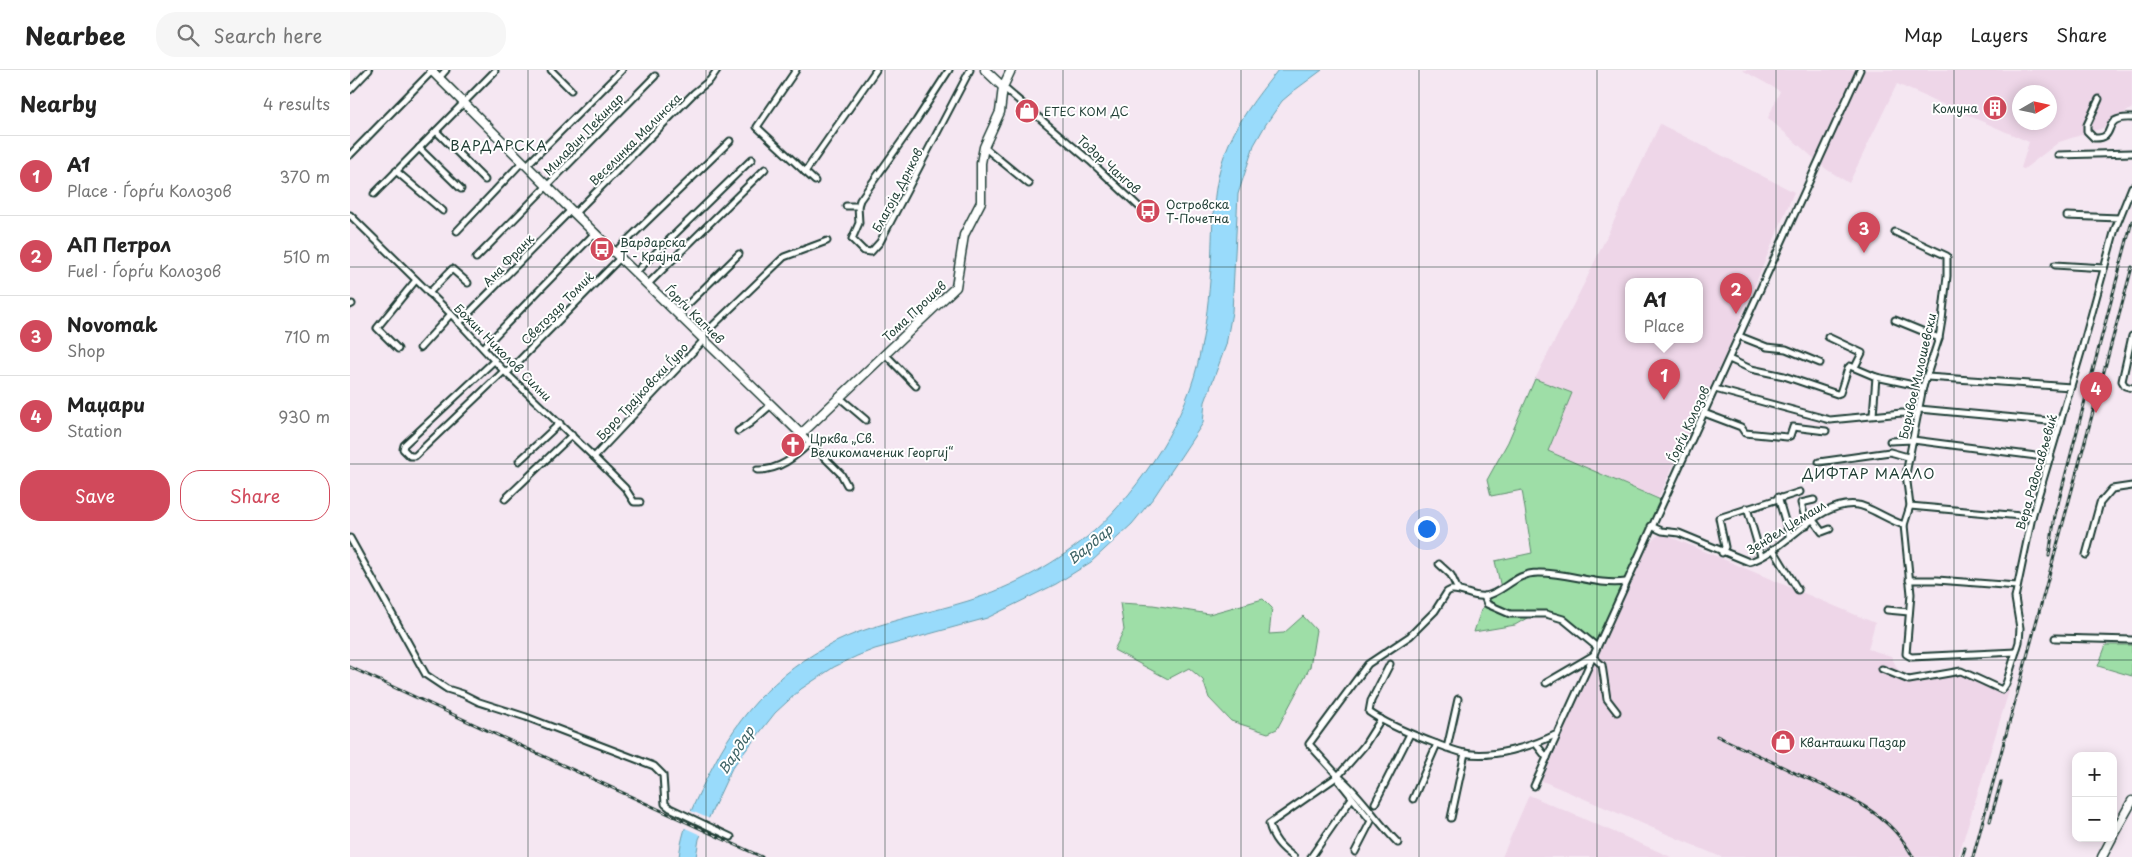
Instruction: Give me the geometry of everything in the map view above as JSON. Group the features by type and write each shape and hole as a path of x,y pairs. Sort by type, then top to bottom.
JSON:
{"street":[{"path":"350,90 369,70"},
{"path":"350,155 432,70"},
{"name":"Ѓорѓи Капчев","path":"432,70 573,212 801,434 841,474 847,485"},
{"path":"439,78 446,70"},
{"path":"551,70 571,90"},
{"path":"457,231 622,70"},
{"name":"Веселинка Малинска","path":"573,212 694,93 710,80 716,70"},
{"path":"796,70 757,127 815,181"},
{"path":"805,172 876,70"},
{"name":"Благоја Дрнков","path":"949,70 916,122 872,182 858,206 859,223 852,239 864,251 871,252 880,242 970,70"},
{"name":"Тодор Чангов","path":"985,70 1090,161 1149,216"},
{"name":"Тома Прошев","path":"801,434 956,287 964,236 981,202 980,163 984,147 1000,112 1003,86 1011,70"},
{"name":"Ѓорѓи Колозов","path":"1534,786 1860,70"},
{"path":"374,194 495,71"},
{"name":"Миладин Пеќинар","path":"476,258 654,76"},
{"path":"2099,99 2087,125 2087,131 2094,138 2102,138 2107,135 2113,120 2116,118 2132,118"},
{"path":"436,131 485,180"},
{"name":"Светозар Томиќ","path":"495,360 404,445 403,449 410,456 414,456 506,372 730,141"},
{"path":"984,147 1029,184"},
{"path":"419,148 461,189"},
{"path":"2058,156 2132,153"},
{"path":"636,272 752,159"},
{"path":"648,284 765,169"},
{"path":"396,171 443,211"},
{"name":"Вера Радосављевиќ","path":"1882,669 1909,680 1961,671 2002,690 2006,684 2019,642 2020,628 2015,598 2032,517 2051,458 2119,218 2132,187"},
{"path":"846,206 858,206"},
{"name":"Ана Франк","path":"459,323 573,212"},
{"name":"Божин Николов Силни","path":"350,215 451,314 506,372 625,488 634,502 640,502"},
{"path":"2067,216 2119,218"},
{"name":"Боривое Милошевски","path":"1895,232 1947,256 1945,299 1939,338 1923,387 1906,474 1910,506 1904,525 1910,580 1905,650 1909,657 2016,652"},
{"path":"483,348 595,233"},
{"name":"Боро Трајковски Ѓуро","path":"594,457 702,338 784,257 789,253 827,241"},
{"path":"678,314 738,254"},
{"path":"2055,265 2104,268"},
{"path":"429,293 452,269 468,283"},
{"path":"398,349 377,328 416,280"},
{"path":"420,348 451,314"},
{"path":"1895,320 1939,338"},
{"path":"1739,336 1767,347 1786,349 1820,363"},
{"path":"2132,336 2122,381 2125,386 2132,388"},
{"path":"1828,337 1862,353 1854,367"},
{"path":"885,354 916,386"},
{"path":"1729,359 1751,369 1784,376 1837,394 1840,393 1848,368 1854,367 1876,377 1923,387"},
{"path":"1873,415 1876,377"},
{"path":"1927,377 2071,387"},
{"path":"1715,389 1830,420 1918,412 2060,422"},
{"path":"839,397 866,420"},
{"path":"738,430 749,424 771,405"},
{"path":"1704,413 1741,427 1745,434 1787,437 1790,436 1792,429 1795,427 1826,431"},
{"path":"519,461 560,423"},
{"path":"505,499 572,435"},
{"path":"1890,441 1913,440 2051,458"},
{"path":"758,470 768,470 789,461 810,443"},
{"path":"1818,462 1890,452 1908,457"},
{"path":"2086,554 2100,503 2112,489 2132,486"},
{"path":"1722,553 1725,547 1719,518 1778,497 1800,492"},
{"path":"1778,497 1790,538"},
{"path":"1807,524 1802,504 1814,500"},
{"name":"Зендел Џемаил","path":"1651,526 1662,531 1679,533 1722,553 1749,562 1773,549 1830,510 1856,504 1904,525"},
{"path":"1910,506 2032,517"},
{"path":"1747,508 1761,556"},
{"path":"1813,520 1822,532 1830,529"},
{"path":"350,538 426,675 447,689 479,702 526,717 654,766 663,775 665,804 731,837"},
{"path":"1773,549 1798,590"},
{"path":"1439,564 1451,575 1458,590"},
{"path":"1398,843 1350,786 1338,776 1309,744 1368,664 1410,636 1435,611 1447,592 1451,590 1484,596 1527,574 1550,574 1601,583 1626,582"},
{"path":"1910,580 1937,580 2017,586"},
{"path":"1484,596 1487,604 1510,614 1546,614 1563,619 1597,647"},
{"path":"1887,610 1909,612"},
{"path":"2055,638 2132,640"},
{"path":"1546,683 1594,656 1602,665 1607,699 1617,712"},
{"path":"1390,664 1369,707 1369,712 1410,734 1466,753 1492,753 1536,744 1558,734"},
{"path":"1447,748 1458,700"},
{"path":"1294,857 1275,840 1269,824 1338,776 1364,746 1381,719"},
{"path":"1375,804 1410,734"},
{"path":"1412,799 1437,744"},
{"path":"1536,744 1547,758"},
{"path":"1451,818 1466,753"},
{"path":"1338,776 1352,798 1371,821 1355,852"},
{"path":"1311,857 1352,798"},
{"path":"2117,828 2132,801"},
{"path":"2102,857 2110,842"}],"shaded area":[{"path":"1742,70 2132,70 2132,108 2103,128 2059,142 2024,169 2021,168 2029,142 1897,84 1849,183 1826,169 1768,118 1780,91"},
{"path":"1660,124 1794,192 1727,351 1658,498 1548,451 1572,393 1535,379 1586,280"},
{"name":"Кванташки Пазар","path":"1661,533 1875,623 1868,649 1891,656 1901,676 1969,674 2009,691 1958,857 1721,857 1540,780 1642,548"},
{"path":"1529,795 1671,857 1502,857"}],"green space":[{"path":"1535,379 1572,393 1548,451 1663,501 1599,643 1564,621 1539,611 1515,625 1474,632 1481,610 1501,588 1495,561 1532,553 1522,490 1491,496 1487,480 1508,442"},
{"path":"1263,599 1272,608 1269,634 1284,633 1303,616 1316,630 1310,667 1277,729 1268,733 1231,721 1209,698 1203,680 1189,668 1168,679 1114,650 1124,630 1120,603 1153,605 1209,614"},
{"path":"2106,645 2132,645 2132,676 2098,666"}],"water":[{"name":"Вардар","path":"1278,70 1322,70 1282,101 1254,145 1238,194 1232,312 1226,345 1205,402 1203,423 1154,497 1132,524 1091,562 1056,584 987,618 875,649 857,656 834,667 801,689 775,713 732,768 699,839 696,857 679,857 684,832 692,808 727,740 757,701 793,668 836,642 859,632 968,601 1002,589 1035,572 1066,553 1094,531 1112,514 1145,473 1174,425 1194,377 1207,311 1213,212 1224,156 1234,132 1254,100"}],"pier":[{"path":"689,810 710,819 703,836 683,827"}],"railway":[{"path":"2049,556 2055,515 2132,221"},
{"path":"1973,857 2132,267"},
{"path":"350,667 762,857"},
{"path":"1717,736 1848,797 1863,806 1891,827 1913,857"},
{"path":"1990,821 2001,782"},
{"path":"1962,857 1965,848"}],"place":[{"name":"Комуна","path":"1995,108"},
{"name":"ЕТЕС КОМ ДС","path":"1027,111"},
{"name":"Островска Т-Почетна","path":"1148,211"},
{"name":"Вардарска Т - Крајна","path":"602,249"},
{"name":"Novomak","path":"1864,253"},
{"name":"АП Петрол","path":"1736,314"},
{"name":"А1","path":"1664,400"},
{"name":"Маџари","path":"2096,413"},
{"name":"Црква „Св. Великомаченик Георгиј“","path":"793,445"},
{"name":"Кванташки Пазар","path":"1783,742"}],"district":[{"name":"ВАРДАРСКА","path":"499,145"},
{"name":"ДИФТАР МААЛО","path":"1869,473"}]}
